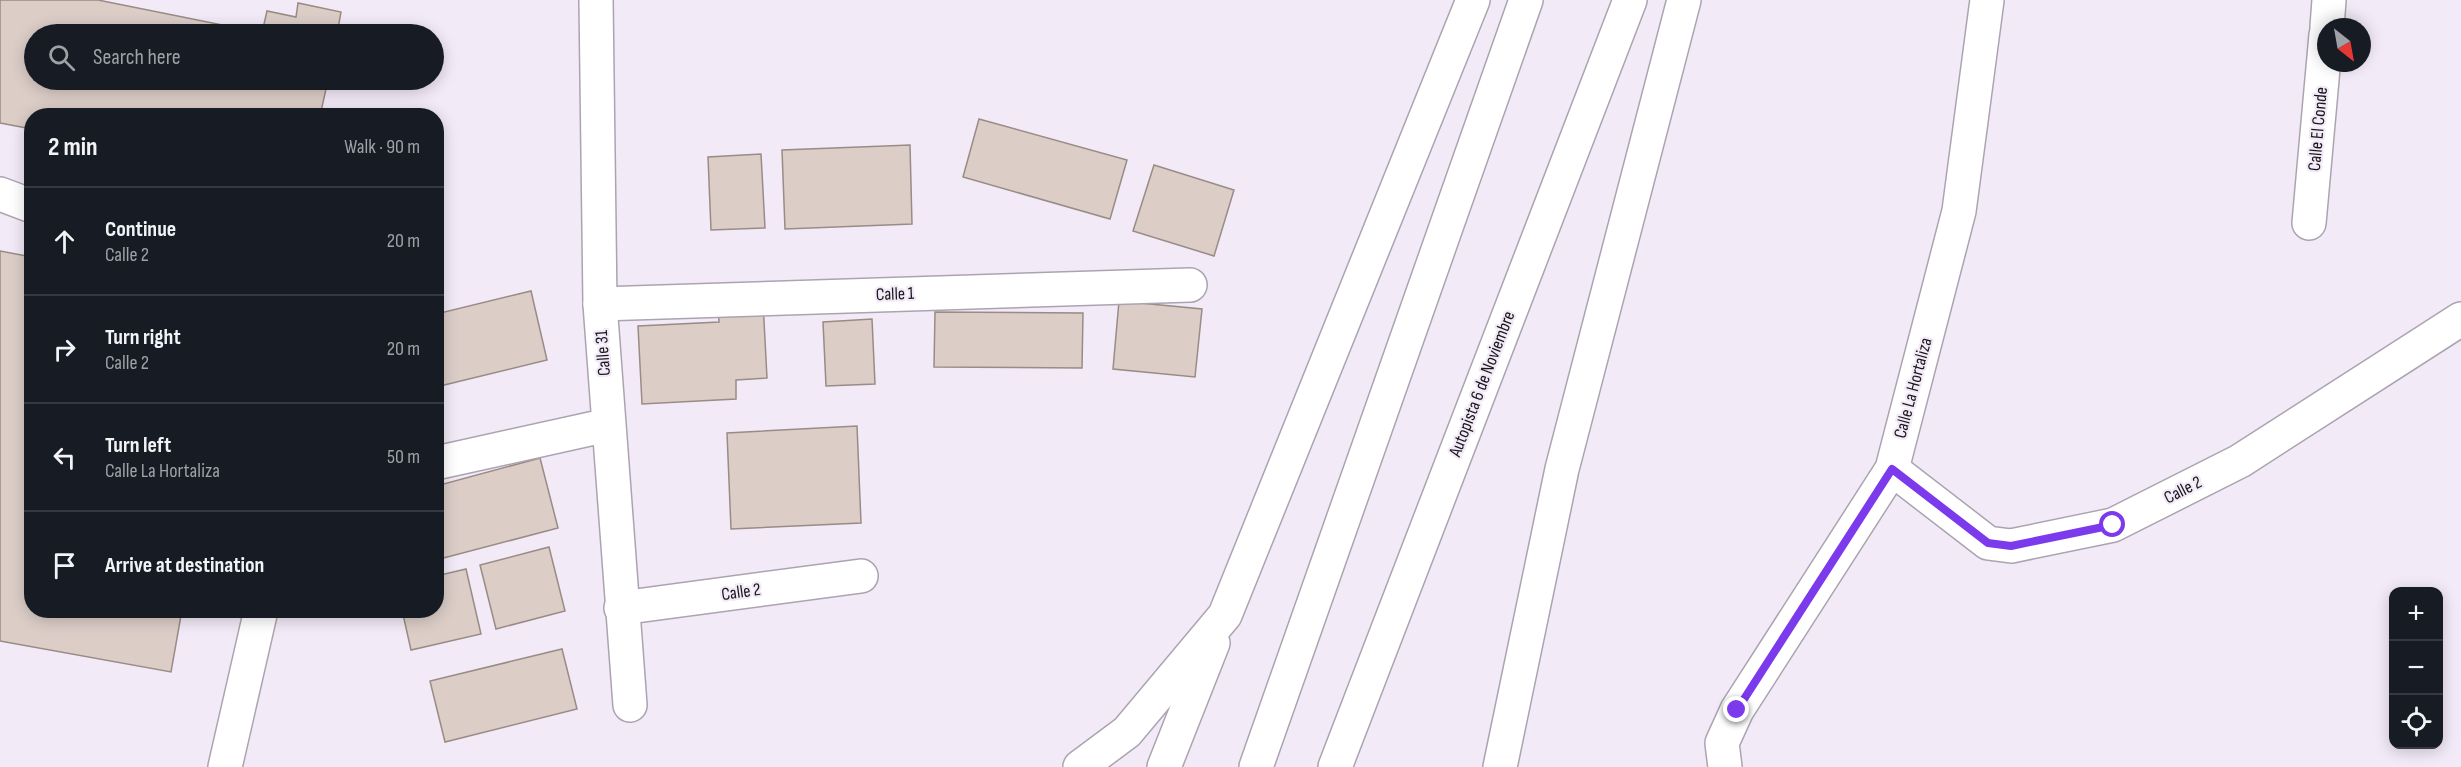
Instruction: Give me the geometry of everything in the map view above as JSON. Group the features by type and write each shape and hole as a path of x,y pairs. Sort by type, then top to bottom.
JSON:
{"main road":[{"name":"Calle 31","path":"596,0 600,304 630,705"},
{"path":"1164,767 1473,0"},
{"path":"1256,767 1526,0"},
{"name":"Autopista 6 de Noviembre","path":"1335,767 1630,0"},
{"path":"1500,767 1562,469 1684,0"},
{"name":"Calle La Hortaliza","path":"1725,767 1722,743 1737,710 1892,469 1959,211 1987,0"},
{"path":"2328,18 2329,0"},
{"name":"Calle El Conde","path":"2309,223 2323,72"},
{"path":"0,194 24,203"},
{"name":"Calle 1","path":"600,304 1190,285"},
{"name":"Calle 2","path":"1892,469 1988,543 2011,546 2113,525 2240,461 2461,319"},
{"path":"444,462 608,424"},
{"name":"Calle 2","path":"621,608 861,576"},
{"path":"1080,767 1127,732 1225,615"},
{"path":"225,767 259,618"}],"building":[{"path":"0,0 98,0 217,24 24,24 24,90 326,90 322,108 24,108 24,128 0,123"},
{"path":"298,3 341,12 339,24 264,24 267,11 296,17"},
{"path":"979,119 1127,160 1110,219 963,177"},
{"path":"910,145 912,224 785,229 782,150"},
{"path":"761,154 765,228 711,230 708,157"},
{"path":"1154,165 1234,190 1214,256 1133,231"},
{"path":"0,251 24,256 24,618 181,618 171,672 0,641"},
{"path":"531,291 547,360 444,385 444,312"},
{"path":"1119,301 1202,309 1195,377 1113,369"},
{"path":"763,302 767,378 736,380 736,399 642,404 638,326 719,322 718,305"},
{"path":"935,312 1083,313 1082,368 934,367"},
{"path":"872,319 875,384 826,386 823,322"},
{"path":"857,426 861,523 731,529 727,433"},
{"path":"540,458 558,528 444,558 444,484"},
{"path":"549,547 565,611 496,629 480,565"},
{"path":"466,569 481,634 411,650 404,618 444,618 444,574"},
{"path":"562,649 577,709 445,742 430,681"}],"route":[{"path":"1737,710 1892,469 1988,543 2011,546 2113,525"}]}
